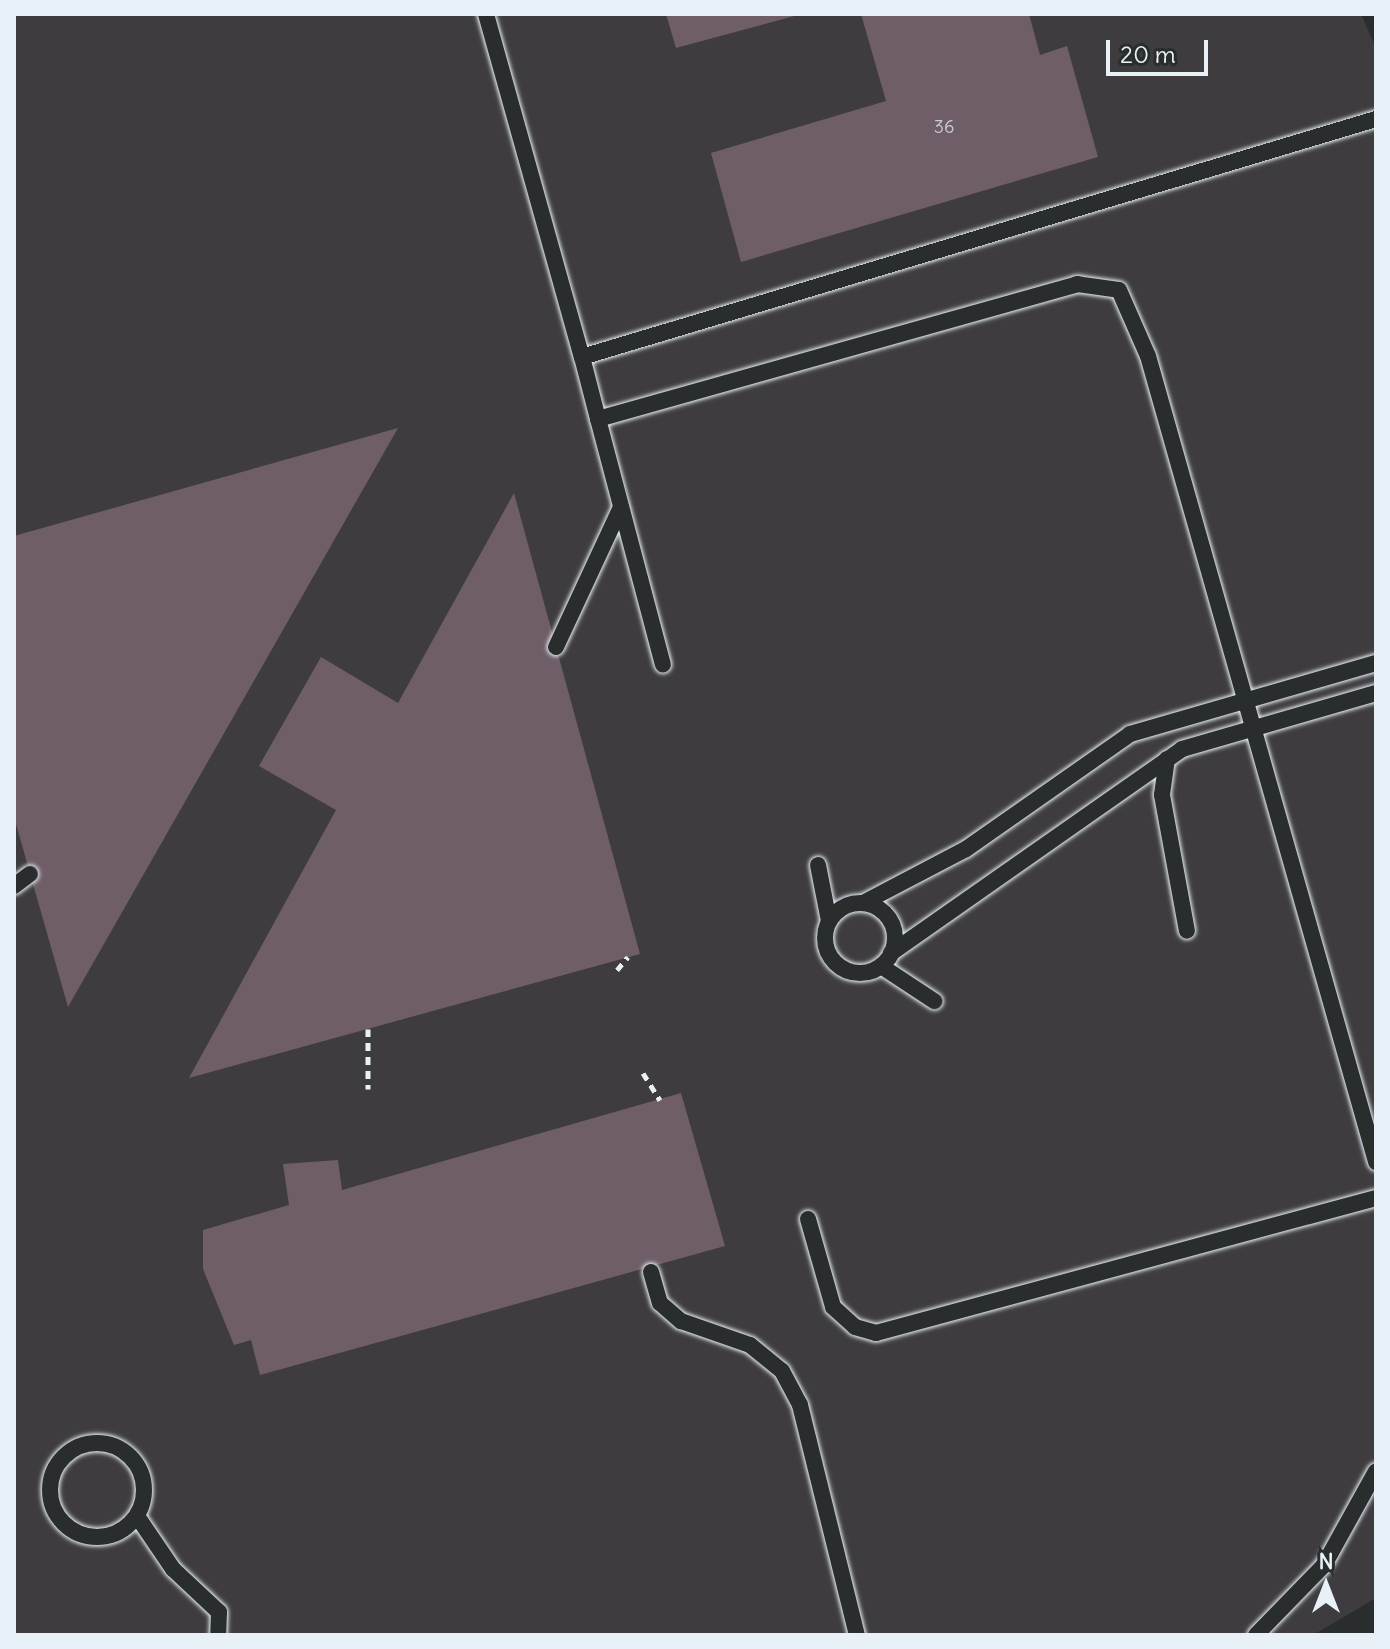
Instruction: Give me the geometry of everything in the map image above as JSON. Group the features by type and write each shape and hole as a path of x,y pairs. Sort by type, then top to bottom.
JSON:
{"lane":[{"path":"486,14 582,357 663,665"},
{"path":"582,357 1376,119"},
{"path":"598,419 1077,284 1119,290 1148,356 1376,1162"},
{"path":"556,647 621,507"},
{"path":"829,921 843,907 863,903 966,849 1130,734 1376,663"},
{"path":"818,865 829,921 825,944 837,965 859,973 886,960 1167,759 1253,729 1376,693"},
{"path":"1167,759 1162,795 1187,931"},
{"path":"14,886 30,874"},
{"path":"863,903 890,921 886,960"},
{"path":"886,960 934,1001"},
{"path":"808,1219 833,1307 855,1327 876,1333 1376,1198"},
{"path":"651,1272 660,1303 681,1321 750,1345 782,1371 800,1405 857,1635"},
{"path":"137,1516 98,1538 68,1528 50,1487 62,1458 105,1444 132,1458 145,1487 137,1516 173,1569 219,1612 218,1635"},
{"path":"1256,1635 1324,1565 1376,1471"}],"path":[{"path":"617,970 628,957"},
{"path":"368,1029 368,1089"},
{"path":"643,1073 660,1100"}],"shaded area":[{"path":"14,14 1361,14 1376,48 1376,1598 1313,1635 14,1635"}],"building":[{"path":"666,14 798,14 798,15 676,48"},
{"path":"861,14 1029,14 1040,55 1067,46 1098,157 741,262 711,153 886,101"},
{"path":"398,428 68,1007 14,817 14,536"},
{"path":"514,493 640,954 189,1078 336,810 259,766 321,657 398,703"},
{"path":"681,1093 725,1246 260,1375 251,1340 234,1345 203,1269 203,1230 289,1205 283,1164 338,1160 342,1190"}]}
